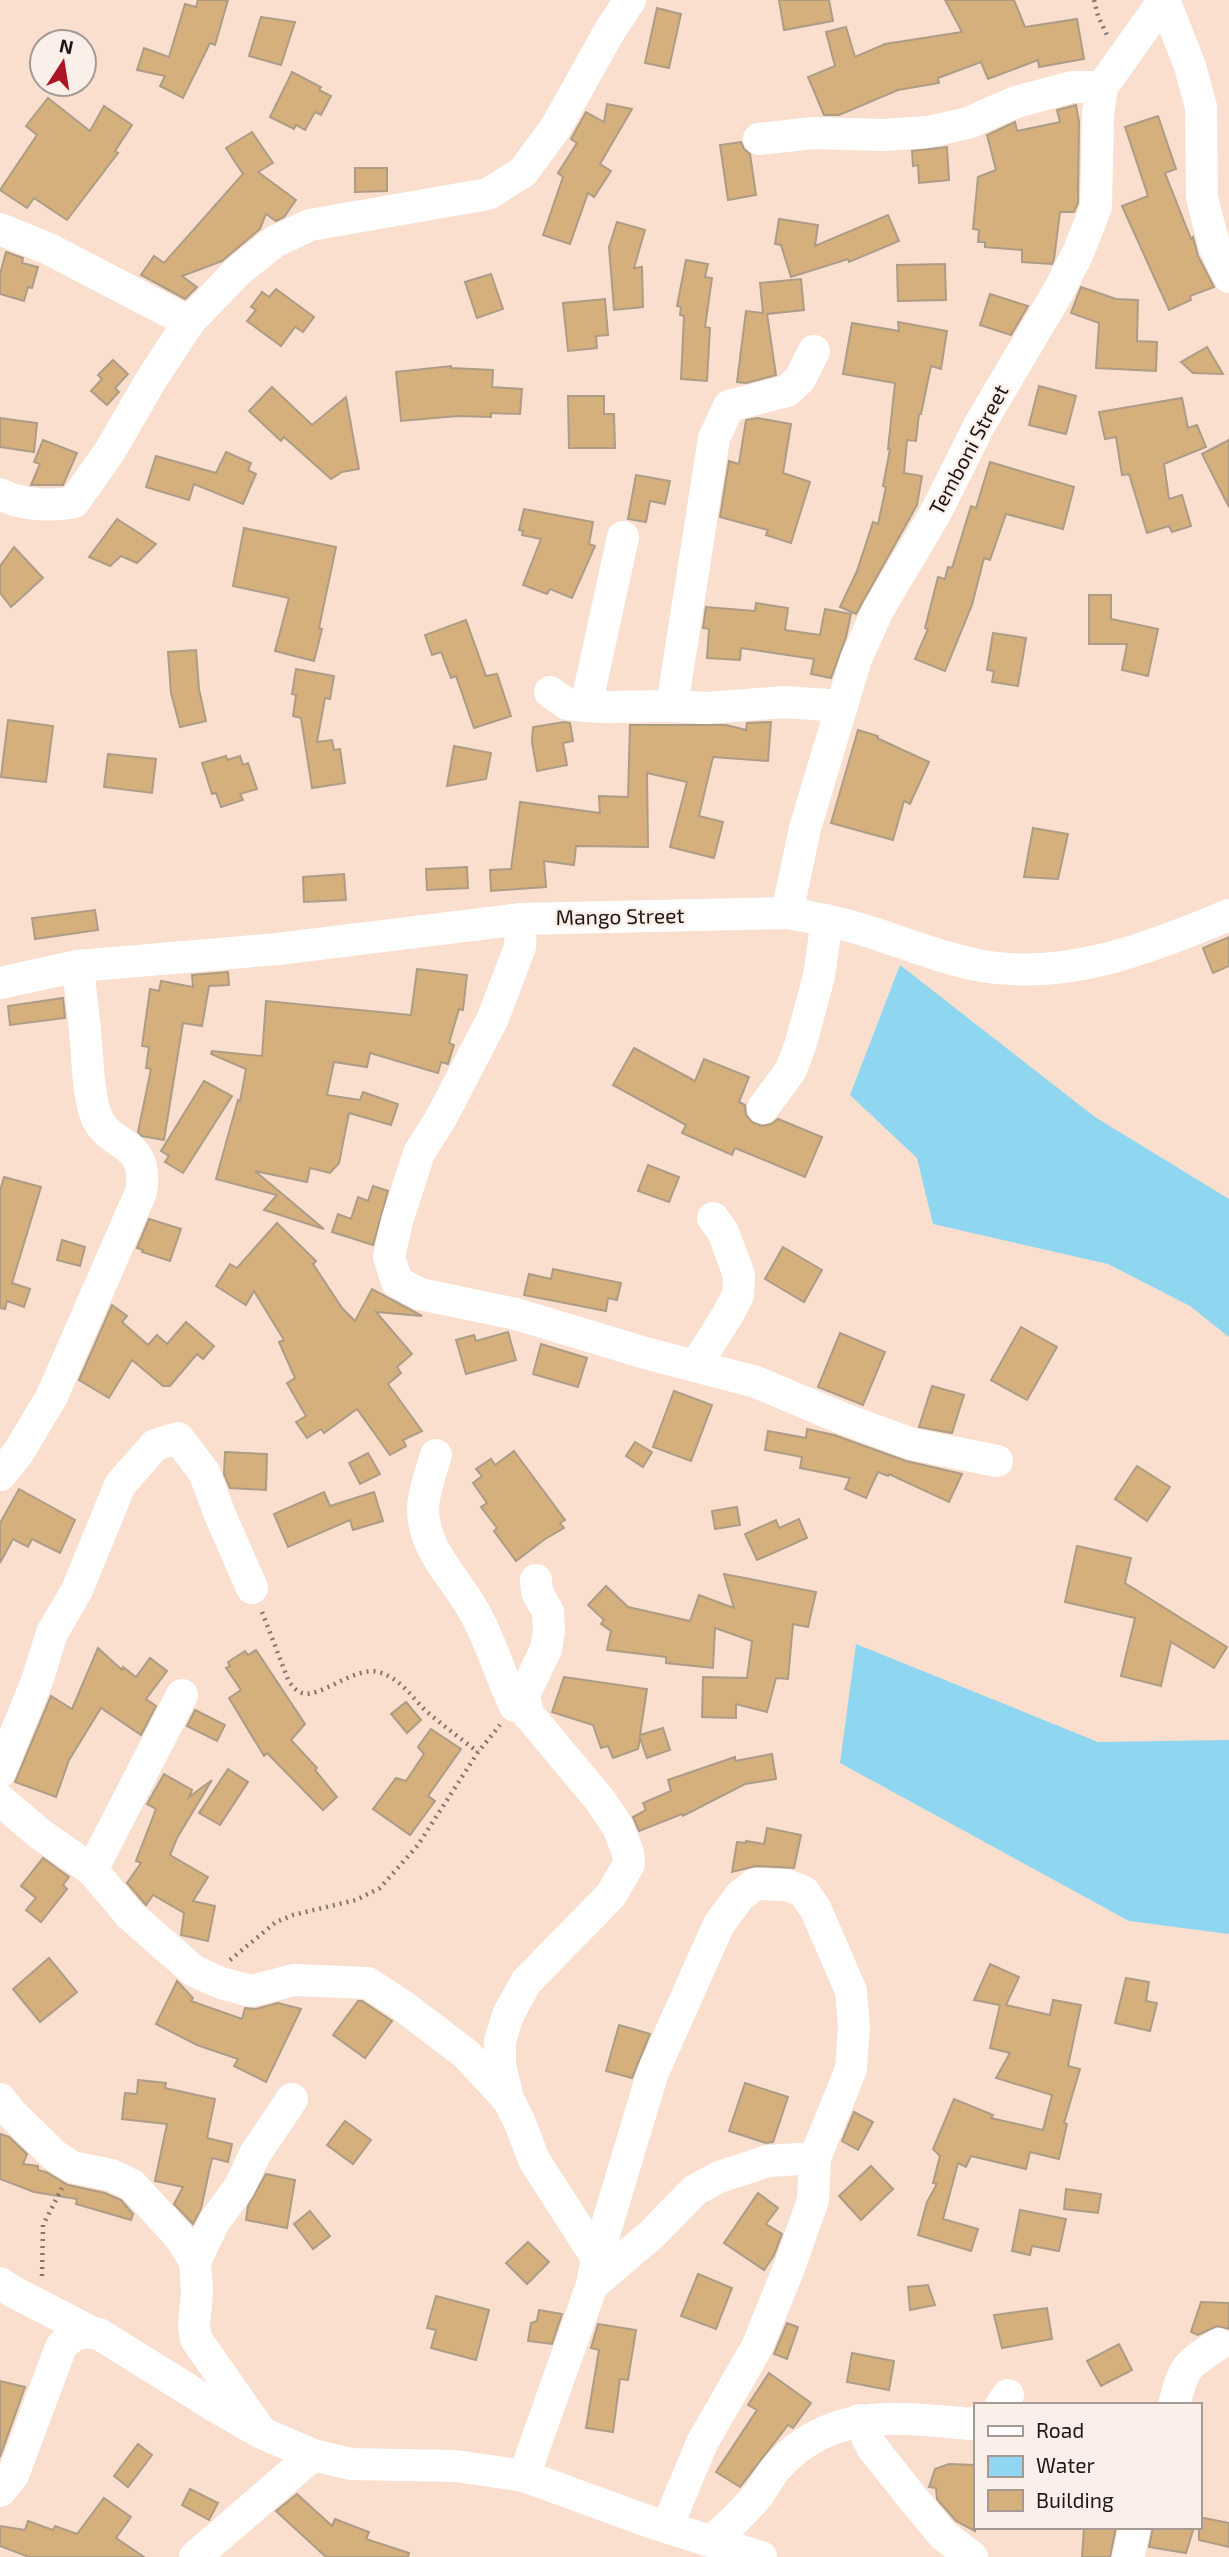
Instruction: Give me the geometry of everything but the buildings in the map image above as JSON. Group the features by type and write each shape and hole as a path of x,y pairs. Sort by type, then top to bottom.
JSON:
{"street":[{"path":"0,494 46,505 74,502 110,451 151,380 190,322 238,271 274,242 310,225 488,194 523,172 556,127 630,0"},
{"path":"1164,0 1190,66 1200,107 1202,198 1215,248 1229,277"},
{"name":"Temboni Street","path":"788,913 805,828 856,659 877,610 936,512 980,424 1078,253 1096,207 1098,115 1102,87 1164,0"},
{"path":"759,139 814,133 883,135 928,132 968,123 1016,102 1072,88 1102,87"},
{"path":"0,229 49,249 190,322"},
{"path":"672,706 714,438 722,416 729,405 787,391 800,379 814,351"},
{"path":"586,706 623,537"},
{"path":"550,692 567,704 627,708 706,708 784,702 842,706"},
{"name":"Mango Street","path":"0,983 78,966 278,949 521,919 788,913 827,920 982,966 1024,970 1086,964 1184,934 1229,915"},
{"path":"521,919 520,947 493,1018 441,1118 419,1153 397,1221 389,1257 397,1282 420,1294 516,1314 645,1353 756,1382 912,1444 997,1461"},
{"path":"762,1108 791,1070 801,1043 819,976 827,920"},
{"path":"0,1475 18,1453 52,1396 141,1192 143,1179 137,1156 129,1146 107,1132 95,1112 78,966"},
{"path":"696,1365 738,1295 738,1275 723,1232 713,1218"},
{"path":"0,1772 37,1681 52,1633 77,1590 120,1485 155,1445 178,1438 204,1472 252,1588"},
{"path":"436,1455 423,1504 424,1523 435,1553 477,1616 515,1706"},
{"path":"536,1580 537,1592 548,1612 549,1631 546,1649 524,1695 528,1714 600,1800 618,1828 628,1853 629,1864 611,1895 526,1982 508,2015 500,2041 500,2065 508,2099 534,2161 594,2272"},
{"path":"92,1870 182,1695"},
{"path":"0,1800 40,1834 92,1870 130,1915 194,1971 251,1992 294,1980 368,1983 466,2053 508,2099"},
{"path":"524,2476 594,2272 653,2072 670,2032 689,1996 719,1924 740,1896 755,1884 787,1885 804,1892 816,1910 851,1990 854,2026 851,2069 815,2158 813,2200 789,2268 757,2347 702,2444 667,2527"},
{"path":"0,2099 54,2155 72,2167 111,2175 132,2185 178,2236 195,2260"},
{"path":"262,2433 196,2339 195,2260 214,2222 239,2188 256,2154 292,2099"},
{"path":"594,2272 652,2234 695,2190 719,2177 768,2161 815,2158"},
{"path":"0,2283 36,2304 99,2334 262,2433 313,2455 351,2464 456,2466 524,2476 752,2556"},
{"path":"0,2491 13,2475 61,2347 74,2335 91,2332"},
{"path":"1174,2403 1180,2381 1189,2363 1219,2344"},
{"path":"711,2541 737,2519 777,2467 800,2445 827,2429 859,2420 974,2422"},
{"path":"859,2420 872,2447 943,2535 972,2557"},
{"path":"204,2553 313,2455"},
{"path":"1128,2557 1135,2529"}],"path":[{"path":"252,1588 289,1682 297,1690 304,1694 313,1692 356,1674 376,1671 401,1683 425,1710 478,1752"},
{"path":"212,1979 238,1951 276,1922 293,1915 356,1900 380,1888 418,1846 478,1752 515,1706"},
{"path":"36,2304 42,2281 43,2225 72,2167"}],"water":[{"path":"900,965 1095,1117 1229,1199 1229,1337 1190,1306 1108,1264 933,1224 917,1158 850,1095"},
{"path":"856,1644 1098,1742 1229,1740 1229,1934 1129,1921 840,1763"}]}
